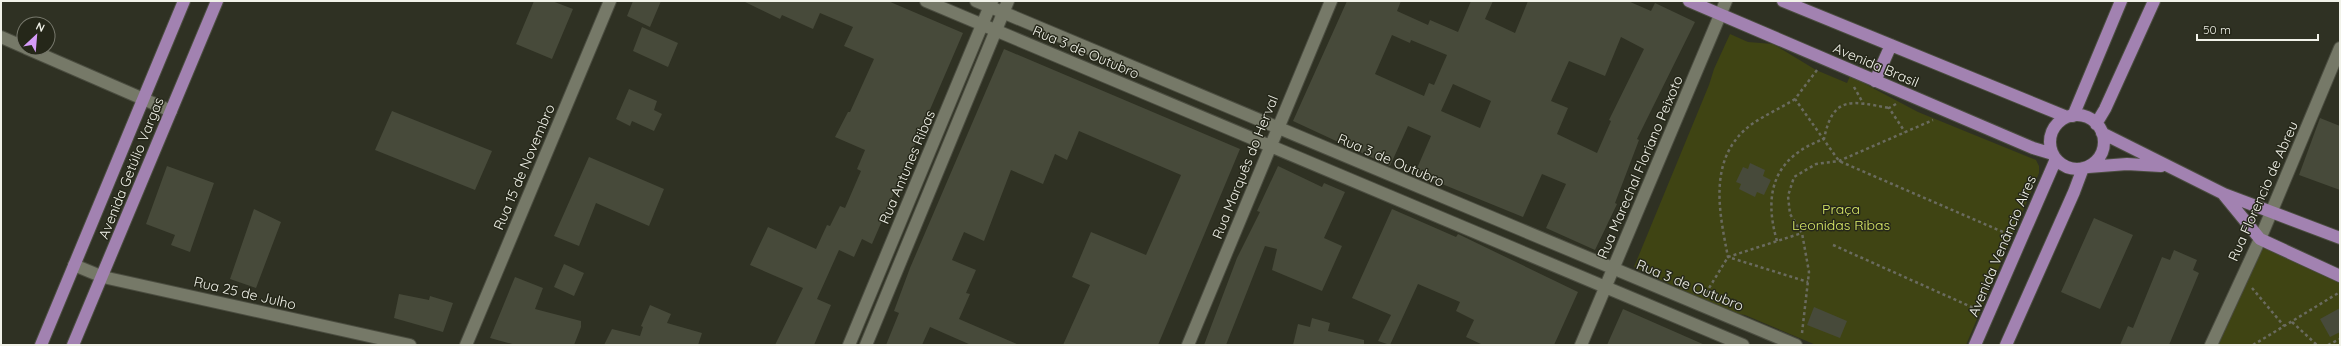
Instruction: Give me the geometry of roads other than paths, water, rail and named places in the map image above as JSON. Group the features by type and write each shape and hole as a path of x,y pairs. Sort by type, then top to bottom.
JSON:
{"main road":[{"name":"Avenida Getúlio Vargas","path":"40,345 184,1"},
{"name":"Avenida Getúlio Vargas","path":"72,345 103,277 217,1"},
{"name":"Avenida Brasil","path":"1689,1 2033,148 2055,156"},
{"name":"Avenida Brasil","path":"1783,1 2070,116"},
{"name":"Avenida Venâncio Aires","path":"1976,345 2055,156 2050,143 2052,132 2058,123 2070,116 2121,1"},
{"path":"2006,345 2085,167 2096,161 2102,153 2104,143 2099,128 2105,109 2154,1"},
{"path":"1875,81 1891,45"},
{"path":"2070,116 2088,117 2099,128 2165,166 2224,194 2340,238"},
{"path":"2055,156 2067,167 2127,164 2165,166"},
{"path":"2224,194 2260,239 2340,276"}],"street":[{"name":"Rua 15 de Novembro","path":"466,345 610,1"},
{"name":"Rua 3 de Outubro","path":"926,1 1743,345"},
{"name":"Rua 3 de Outubro","path":"976,1 990,4 1003,13 1699,305 1798,341"},
{"name":"Rua Antunes Ribas","path":"866,345 1008,1"},
{"name":"Rua Marquês do Herval","path":"1188,345 1331,1"},
{"name":"Rua Marechal Floriano Peixoto","path":"1581,345 1726,1"},
{"name":"Rua Antunes Ribas","path":"849,345 983,25 990,4"},
{"path":"1,38 16,44"},
{"name":"Rua Florencio de Abreu","path":"2211,345 2260,239 2340,48"},
{"path":"44,56 171,111"},
{"path":"942,121 956,127"},
{"path":"1408,203 1415,186"},
{"path":"887,254 901,259"},
{"name":"Rua 25 de Julho","path":"74,265 103,277 410,345"}],"park label":[{"name":"Praça Leonidas Ribas","path":"1841,218"}]}
